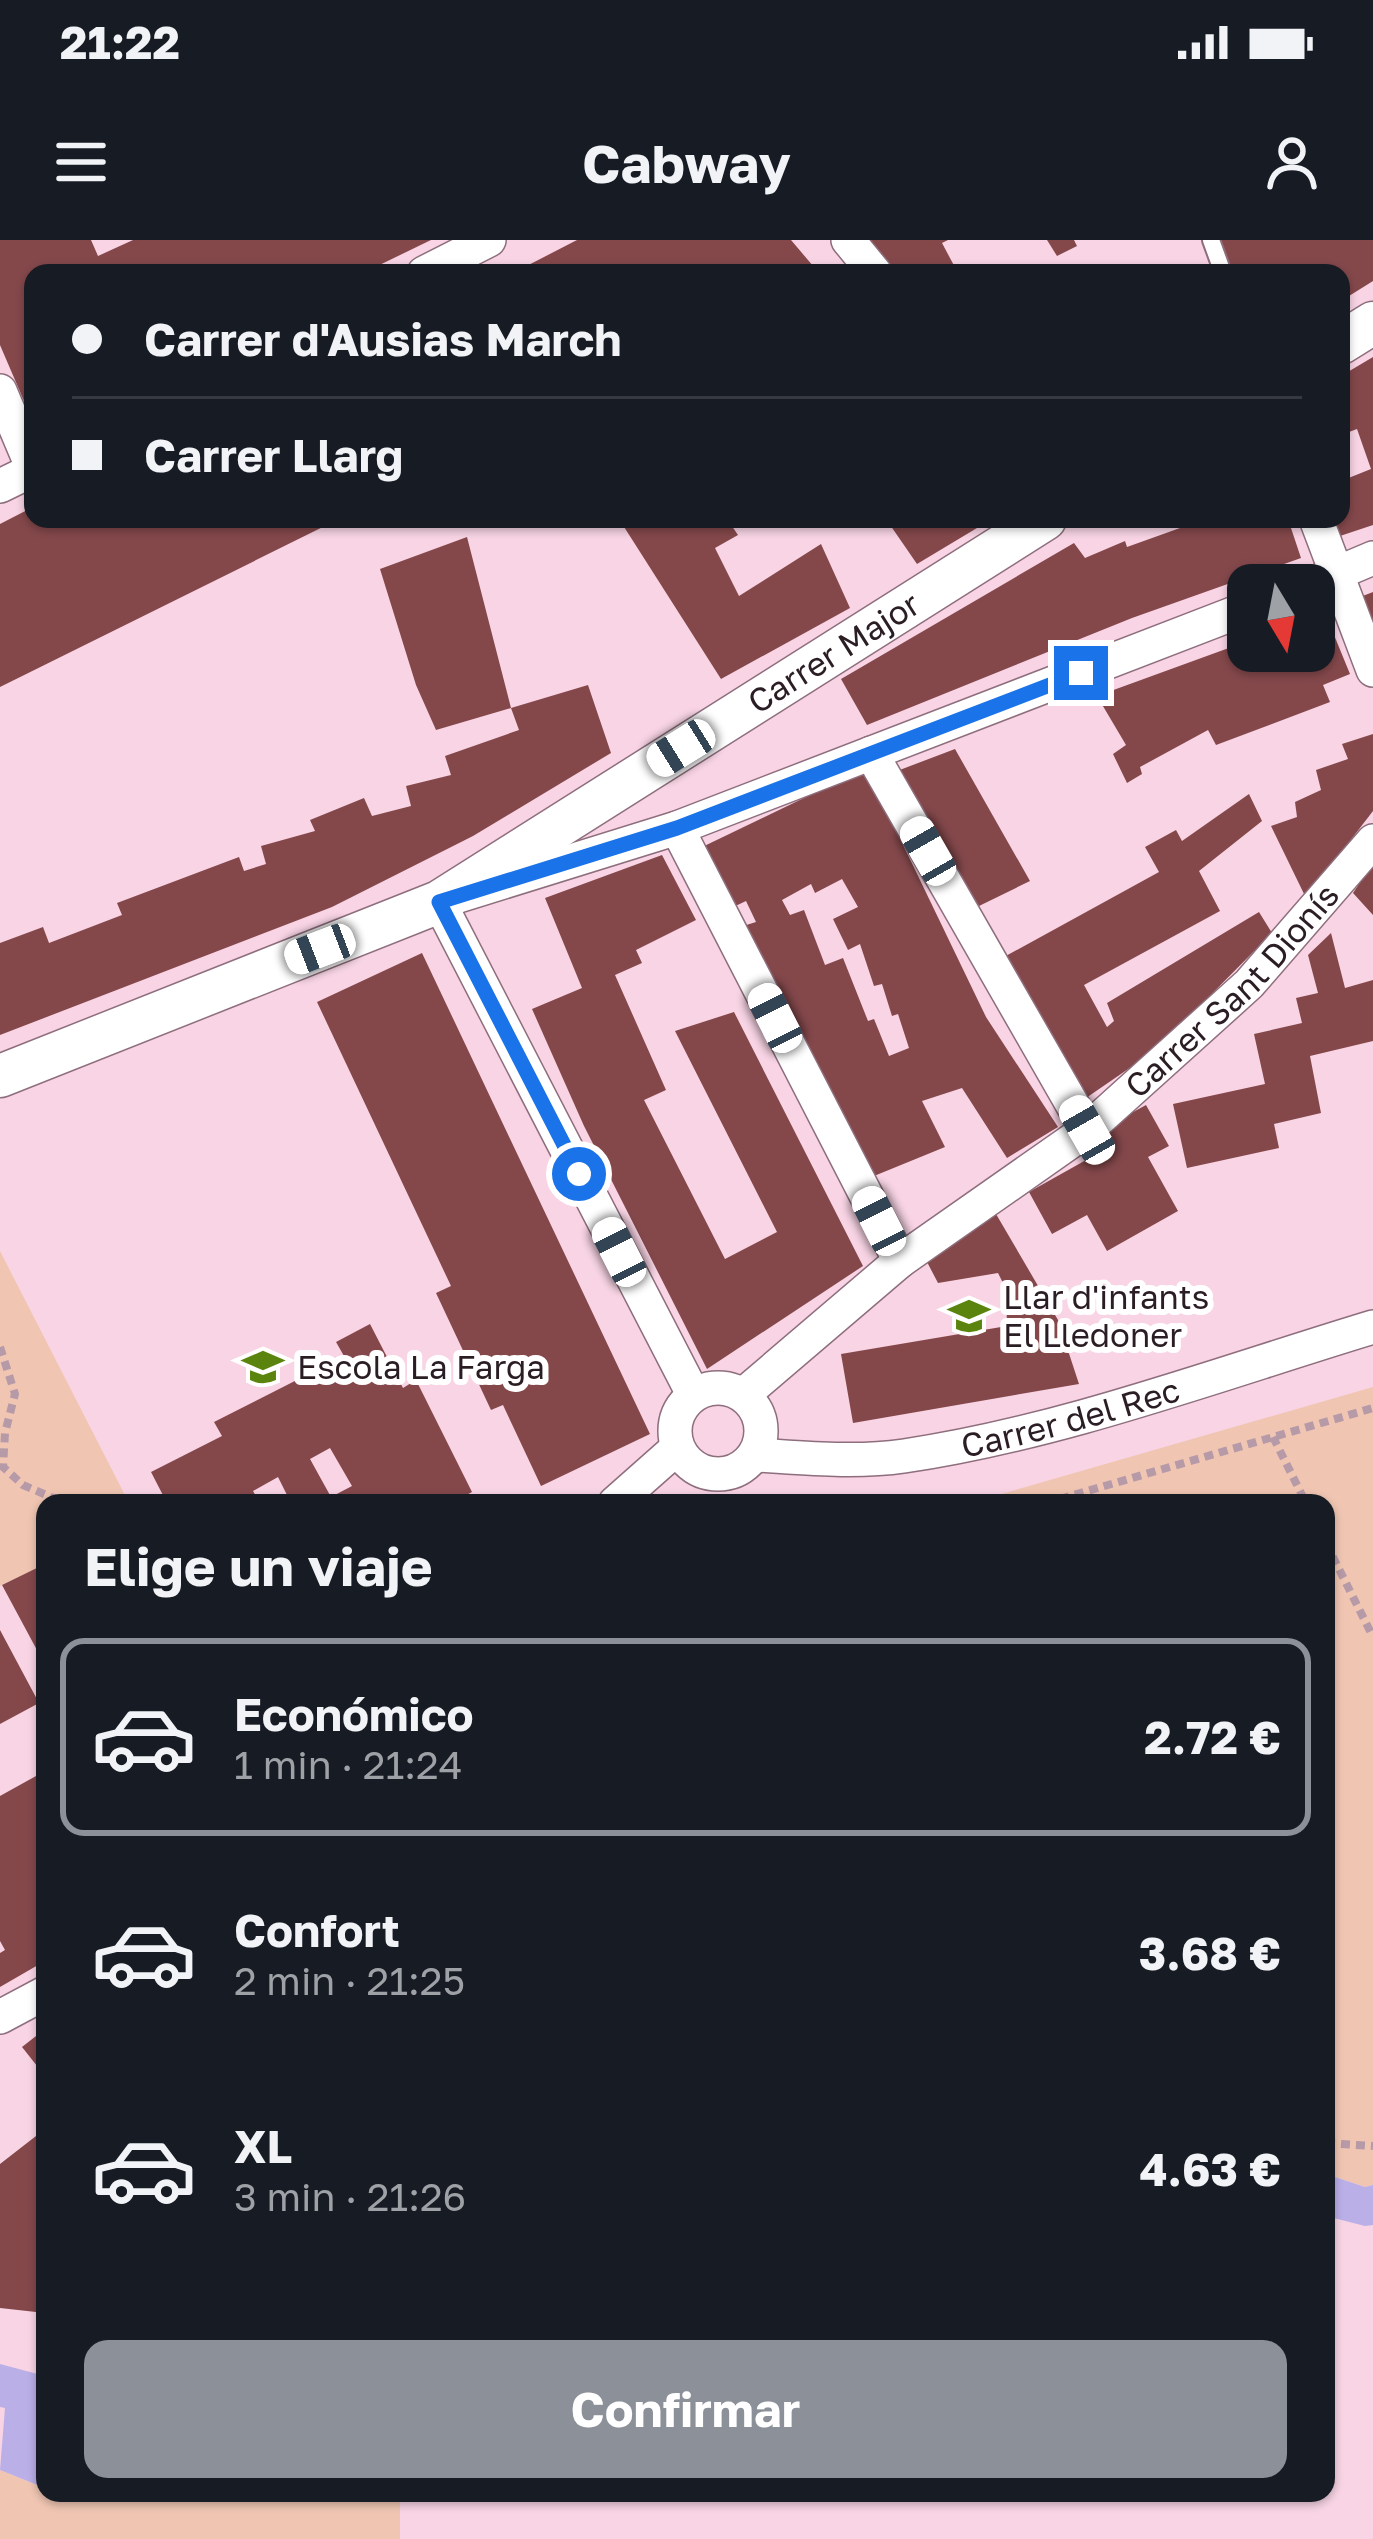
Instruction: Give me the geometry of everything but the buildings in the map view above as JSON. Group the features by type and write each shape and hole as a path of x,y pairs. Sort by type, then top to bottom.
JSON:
{"street":[{"path":"442,264 489,240"},
{"path":"848,240 867,264"},
{"path":"0,391 24,448"},
{"name":"Carrer Major","path":"439,902 1031,528"},
{"path":"1317,528 1321,564"},
{"path":"1335,575 1373,558"},
{"path":"1335,602 1373,670"},
{"name":"Carrer Major","path":"0,1076 439,902 677,828 1227,616"},
{"path":"864,756 1087,1130"},
{"path":"677,828 900,1261"},
{"name":"Carrer Sant Dionís","path":"743,1395 900,1261 1087,1130 1249,984 1373,842"},
{"path":"439,902 693,1394"},
{"name":"Carrer del Rec","path":"757,1455 840,1460 903,1456 1089,1414 1373,1327"},
{"path":"718,1387 743,1395 762,1422 757,1455 734,1474 705,1475 676,1449 673,1429 679,1410 693,1394 718,1387"},
{"path":"625,1494 676,1449"},
{"path":"0,2017 36,1998"}],"path":[{"path":"0,1347 15,1394 4,1433 3,1467 23,1485 44,1494"},
{"path":"1077,1494 1373,1408"},
{"path":"1273,1437 1302,1494"},
{"path":"1335,1562 1373,1637"},
{"path":"1335,2144 1373,2146"}],"shaded area":[{"path":"0,1251 124,1494 36,1494 36,1568 0,1586"},
{"path":"1373,1387 1373,2185 1365,2187 1335,2177 1335,1494 1001,1494"},
{"path":"1335,2177 1365,2187 1373,2185 1373,2225 1335,2218"},
{"path":"0,2364 36,2374 36,2484 0,2470 5,2408 0,2407"},
{"path":"0,2470 36,2484 36,2502 400,2502 400,2539 0,2539"}],"place":[{"name":"Llar d'infants El Lledoner","path":"969,1316"},
{"name":"Escola La Farga","path":"263,1367"}],"route":[{"path":"579,1174 439,902 677,828 1081,673"}]}
